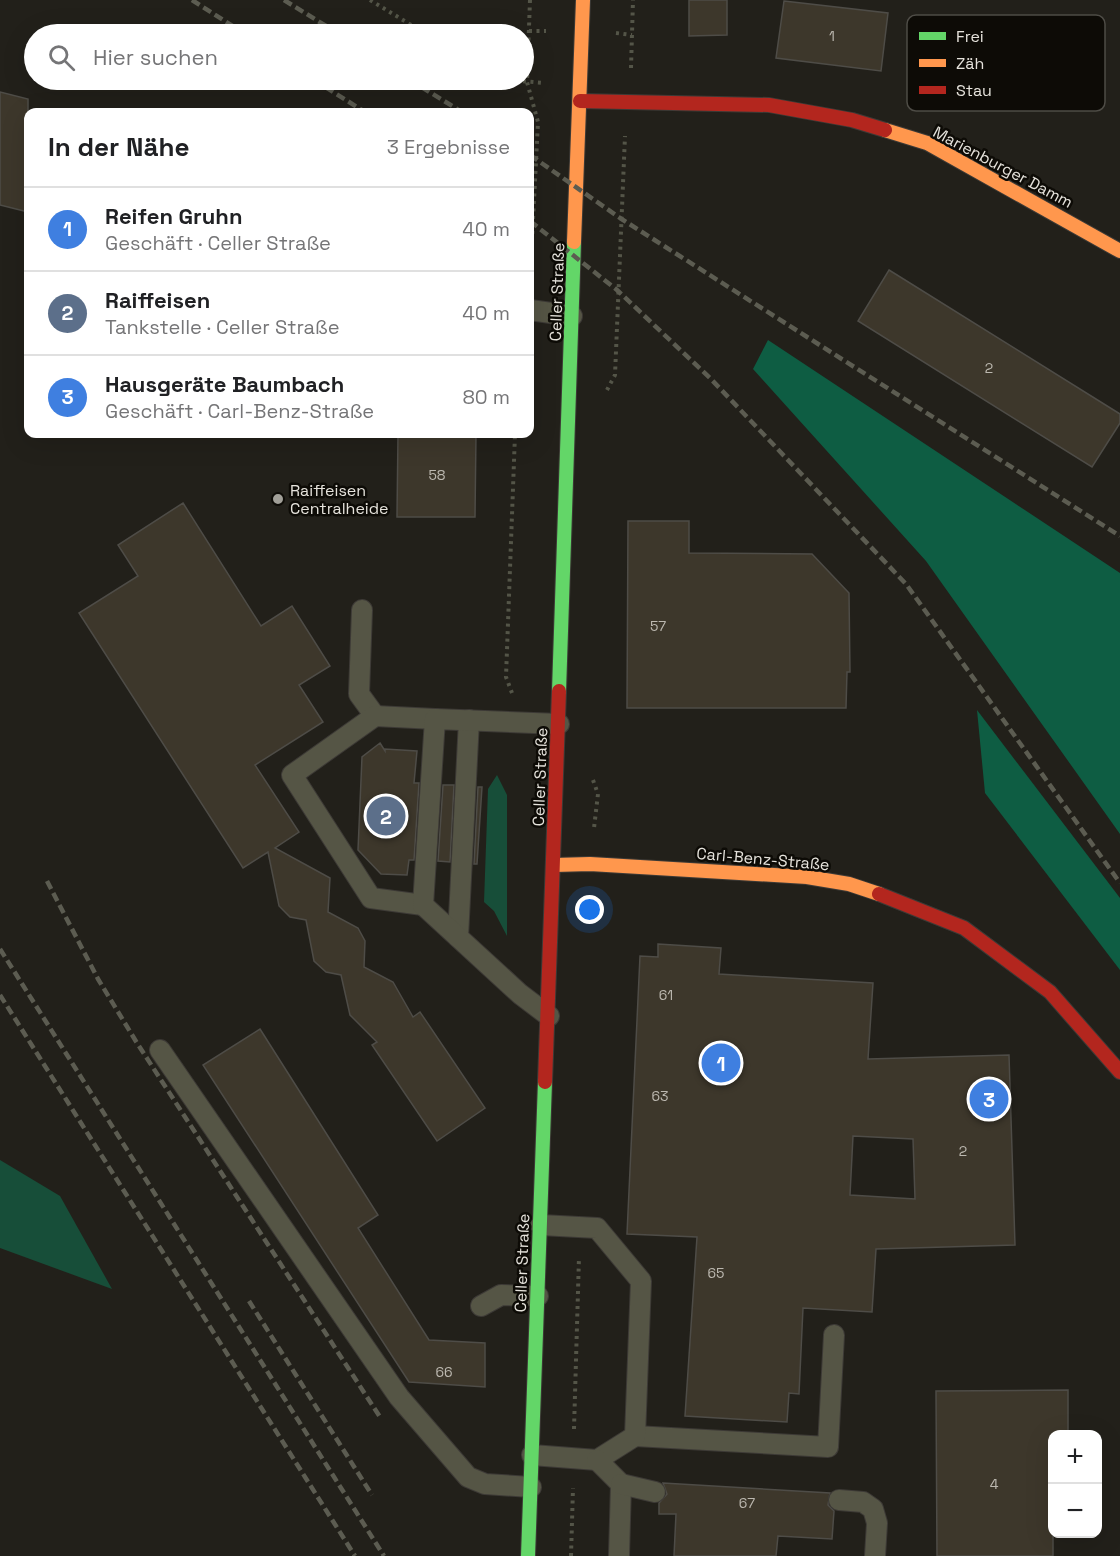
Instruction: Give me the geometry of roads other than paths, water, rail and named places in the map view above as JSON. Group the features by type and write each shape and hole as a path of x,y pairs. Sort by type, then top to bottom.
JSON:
{"main road":[{"name":"Celler Straße","path":"528,1556 549,1016 583,0"},
{"name":"Marienburger Damm","path":"580,101 769,105 852,120 927,144 1120,251"},
{"name":"Carl-Benz-Straße","path":"554,865 590,864 807,877 849,884 902,901 964,928 1050,992 1120,1072"}],"lane":[{"path":"534,311 572,316"},
{"path":"362,610 359,694 375,716"},
{"path":"549,1016 423,905 370,898 292,774 375,716 558,724"},
{"path":"423,905 435,718"},
{"path":"458,937 470,720"},
{"path":"160,1050 399,1397 468,1477 485,1484 531,1487"},
{"path":"541,1225 597,1228 641,1281 635,1436"},
{"path":"481,1306 501,1295 538,1296"},
{"path":"532,1455 597,1460 635,1436 828,1447 834,1335"},
{"path":"597,1460 621,1485 655,1492"},
{"path":"619,1556 621,1485"},
{"path":"838,1500 863,1502 873,1509 877,1523 876,1556"}],"railway":[{"path":"192,0 229,24"},
{"path":"284,0 323,24"},
{"path":"330,90 359,108"},
{"path":"426,90 456,108"},
{"path":"534,158 620,218 1120,536"},
{"path":"534,224 617,290 710,378 906,584 1120,883"},
{"path":"47,881 98,979 137,1043 380,1417"},
{"path":"0,949 384,1556"},
{"path":"0,995 355,1556"},
{"path":"249,1301 372,1495"}],"place":[{"name":"Raiffeisen Centralheide","path":"278,499"},
{"name":"Raiffeisen","path":"386,816"},
{"name":"Reifen Gruhn","path":"721,1063"},
{"name":"Hausgeräte Baumbach","path":"989,1099"}]}
